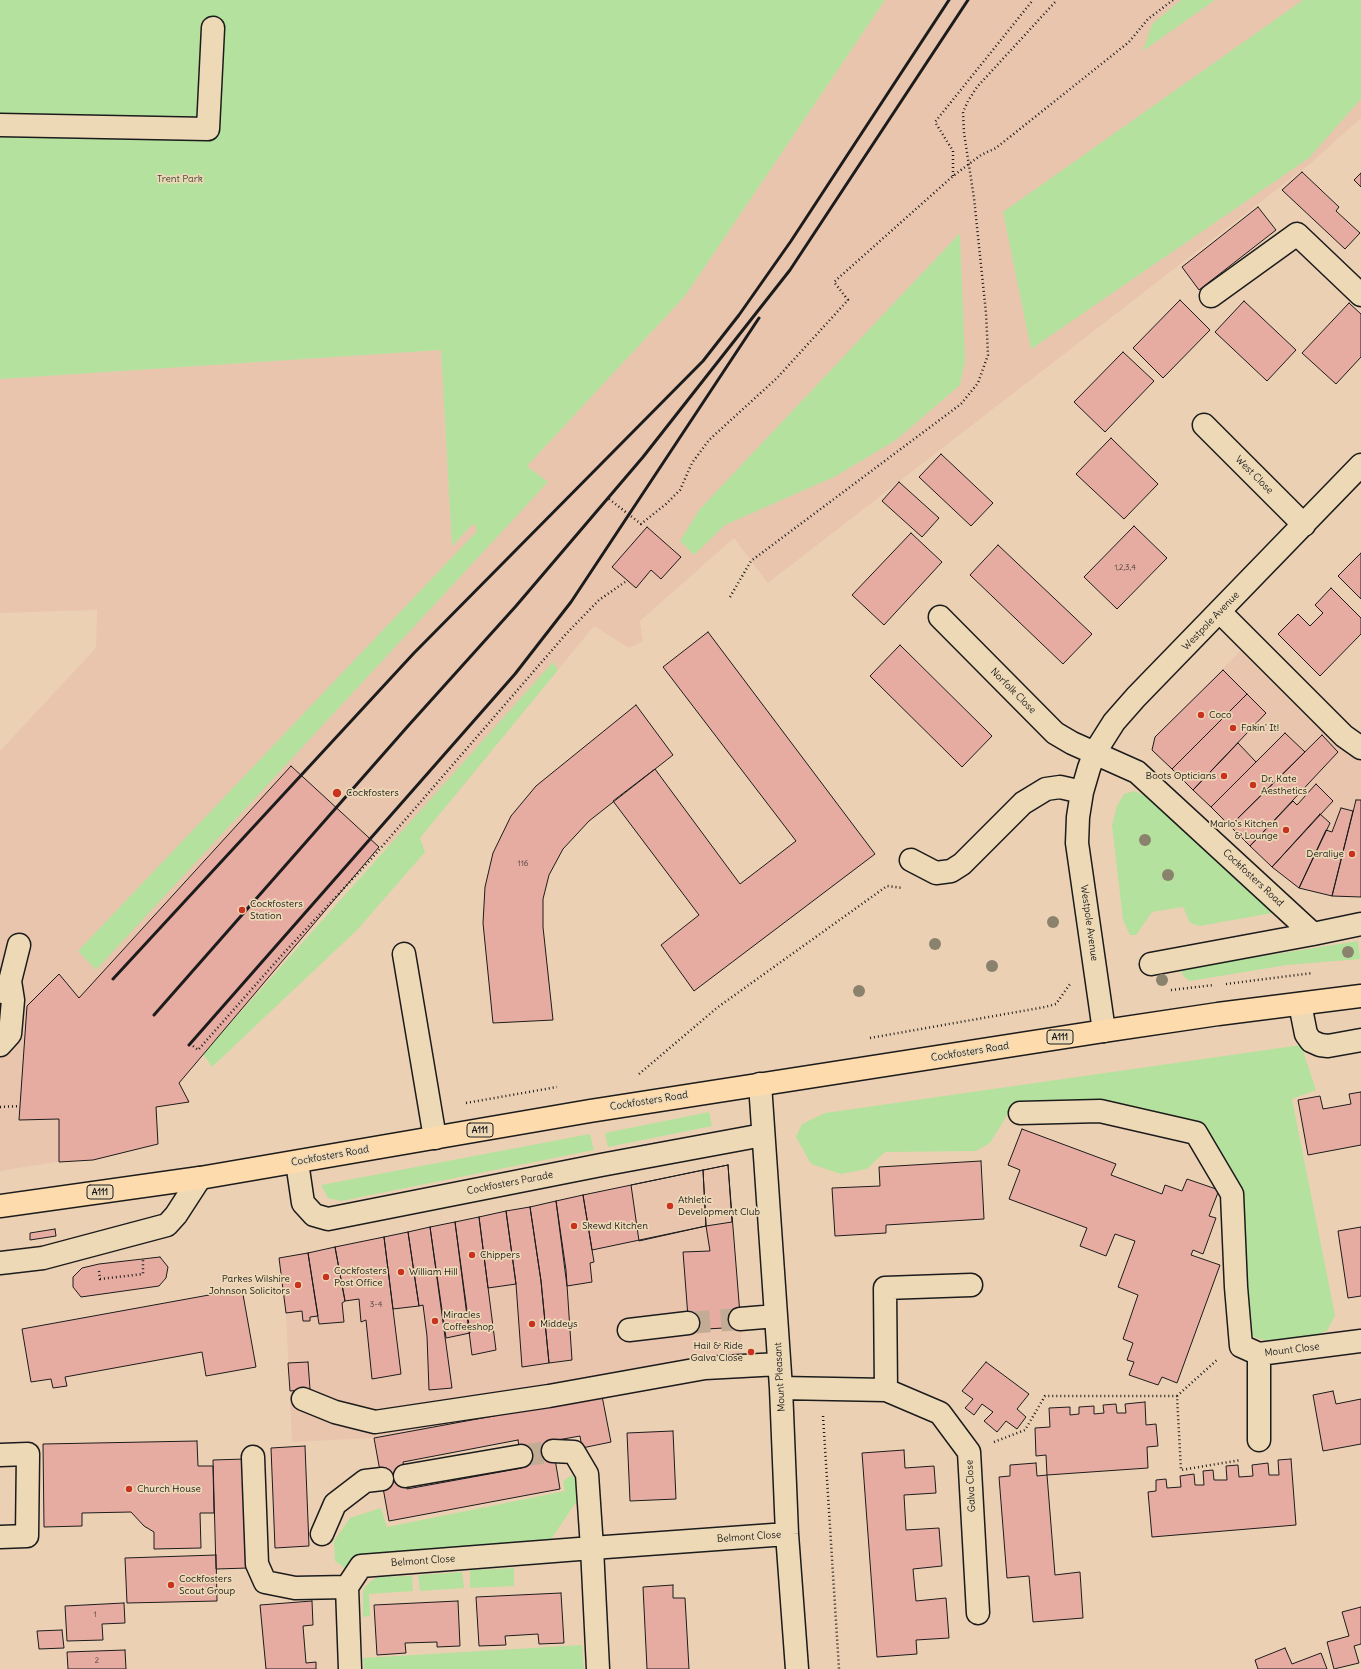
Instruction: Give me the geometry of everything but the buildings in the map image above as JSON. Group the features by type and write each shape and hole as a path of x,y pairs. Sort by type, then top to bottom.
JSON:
{"main road":[{"name":"Cockfosters Road","path":"0,1205 200,1178 590,1110 1104,1031 1361,996"}],"street":[{"path":"0,125 208,129 213,28"},
{"path":"1211,296 1297,234 1361,295"},
{"name":"West Close","path":"1204,425 1304,525"},
{"name":"Westpole Avenue","path":"1104,1031 1077,843 1078,817 1082,792 1095,752 1114,722 1131,702 1220,612 1361,464"},
{"path":"1220,612 1344,736 1361,748"},
{"name":"Norfolk Close","path":"940,617 1055,733 1072,743 1095,752"},
{"name":"Cockfosters Road","path":"1095,752 1137,772 1313,934"},
{"path":"911,860 936,873 951,871 962,864 1024,803 1046,789 1060,787 1082,792"},
{"path":"1151,964 1361,924"},
{"path":"0,1046 10,1034 13,1000 5,988 19,945"},
{"path":"404,954 435,1138"},
{"path":"1300,1004 1306,1034 1311,1041 1320,1045 1328,1046 1361,1040"},
{"name":"Mount Pleasant","path":"760,1084 781,1388 787,1534 797,1669"},
{"path":"1020,1113 1100,1111 1196,1133 1232,1194 1236,1287 1250,1350"},
{"name":"Cockfosters Parade","path":"297,1162 303,1203 314,1215 328,1219 601,1165 763,1136"},
{"path":"0,1263 43,1258 167,1225 176,1216 200,1178"},
{"path":"0,1200 0,1205"},
{"path":"886,1390 885,1288 971,1285"},
{"path":"740,1319 776,1316"},
{"path":"630,1330 688,1323"},
{"name":"Mount Close","path":"1260,1440 1250,1350 1361,1341"},
{"path":"303,1400 334,1412 375,1422 549,1396 705,1368 779,1364"},
{"name":"Galva Close","path":"781,1388 886,1390 940,1413 969,1452 978,1613"},
{"path":"553,1450 574,1452 587,1474 598,1669"},
{"path":"0,1455 28,1454 27,1536 0,1537"},
{"path":"405,1476 521,1456"},
{"path":"253,1457 257,1564 265,1582 295,1588 346,1587 350,1669"},
{"path":"322,1534 335,1504 366,1481 382,1480"},
{"name":"Belmont Close","path":"346,1587 362,1566 787,1534"}],"path":[{"path":"953,176 953,151 935,122 1033,0"},
{"path":"730,597 752,561 961,404 978,383 988,355 986,313 974,198 964,132 963,112 976,87 1056,0"},
{"path":"608,498 641,524 666,504 680,490 692,463 709,440 777,378 848,300 834,282 953,176 968,164 996,148 1129,42 1148,19 1173,0"},
{"path":"193,1046 198,1050 282,955 372,858 566,634 599,600 625,582"},
{"path":"640,1074 718,1007 887,886 907,888"},
{"path":"1170,990 1318,972"},
{"path":"1017,1013 1056,1004 1072,983"},
{"path":"0,1107 20,1106"},
{"path":"99,1264 100,1279 143,1274 143,1259"},
{"path":"969,1452 1025,1430 1045,1396 1177,1396 1213,1362 1250,1350"},
{"path":"821,1389 839,1669"},
{"path":"1177,1396 1181,1470 1258,1457 1260,1440"}],"shaded area":[{"path":"885,0 1361,0 1361,118 1311,163 768,583 734,538 640,621 643,641 629,648 594,626 420,838 379,847 179,1083 189,1102 156,1107 158,1144 93,1160 55,1162 0,1171 0,751 96,648 97,610 0,613 0,379 441,350 452,546 685,296"},
{"path":"1258,633 1361,735 1361,897 1332,896 1299,888 1250,846 1152,750 1155,737"},
{"path":"728,1165 741,1327 741,1373 602,1396 374,1438 292,1442 286,1313 279,1258"}],"green space":[{"name":"Trent Park","path":"0,0 885,0 685,296 527,466 548,482 96,970 78,951 477,531 474,523 452,546 441,350 0,379"},
{"path":"1181,0 1215,0 1143,51 1152,24"},
{"path":"1303,0 1361,0 1361,99 1309,158 1031,349 1003,212"},
{"path":"960,233 965,361 960,385 896,440 836,476 725,525 694,555 680,541 699,510"},
{"path":"553,662 558,670 420,838 425,852 358,929 212,1067 203,1054"},
{"path":"1134,791 1153,799 1268,905 1272,913 1200,926 1190,923 1183,907 1152,912 1136,935 1130,935 1123,920 1112,825 1117,806 1124,794"},
{"path":"1358,941 1360,959 1287,965 1190,981 1184,977 1180,969"},
{"path":"1301,1045 1316,1090 1292,1099 1335,1315 1327,1331 1306,1338 1274,1342 1256,1338 1247,1332 1242,1205 1227,1162 1197,1124 1156,1113 1088,1100 1014,1104 990,1143 976,1151 885,1152 867,1169 841,1174 811,1164 796,1137 802,1124 825,1113"},
{"path":"709,1112 712,1126 608,1147 605,1133"},
{"path":"590,1134 594,1150 341,1201 328,1198 321,1185"},
{"path":"572,1475 579,1485 579,1498 547,1545 363,1555 345,1568 335,1561 334,1541 350,1518 381,1508 387,1527 565,1491 563,1481"},
{"path":"514,1568 514,1586 470,1588 470,1570"},
{"path":"462,1572 464,1588 420,1591 418,1575"},
{"path":"412,1576 413,1591 369,1594 370,1616 363,1617 364,1588 371,1581 378,1577"},
{"path":"582,1645 584,1669 364,1669 363,1658"}],"tunnel":[{"path":"688,1323 740,1319"},
{"path":"521,1456 553,1451"}],"railway":[{"path":"113,979 414,653 703,361 739,315 791,241 949,0"},
{"path":"154,1015 408,726 516,606 643,457 790,270 968,0"},
{"path":"189,1045 515,674 571,602 759,318"}],"place":[{"name":"Coco","path":"1201,715"},
{"name":"Fakin' It!","path":"1233,728"},
{"name":"Boots Opticians","path":"1224,776"},
{"name":"Dr. Kate Aesthetics","path":"1253,785"},
{"name":"Cockfosters","path":"337,793"},
{"name":"Marlo's Kitchen & Lounge","path":"1286,830"},
{"name":"Deraliye","path":"1352,854"},
{"name":"Cockfosters Station","path":"242,910"},
{"name":"Athletic Development Club","path":"670,1206"},
{"name":"Skewd Kitchen","path":"574,1226"},
{"name":"Chippers","path":"472,1255"},
{"name":"William Hill","path":"401,1272"},
{"name":"Cockfosters Post Office","path":"326,1277"},
{"name":"Parkes Wilshire Johnson Solicitors","path":"298,1285"},
{"name":"Miracles Coffeeshop","path":"435,1321"},
{"name":"Middeys","path":"532,1324"},
{"name":"Hail & Ride Galva Close","path":"751,1352"},
{"name":"Church House","path":"129,1489"},
{"name":"Cockfosters Scout Group","path":"171,1585"}]}
